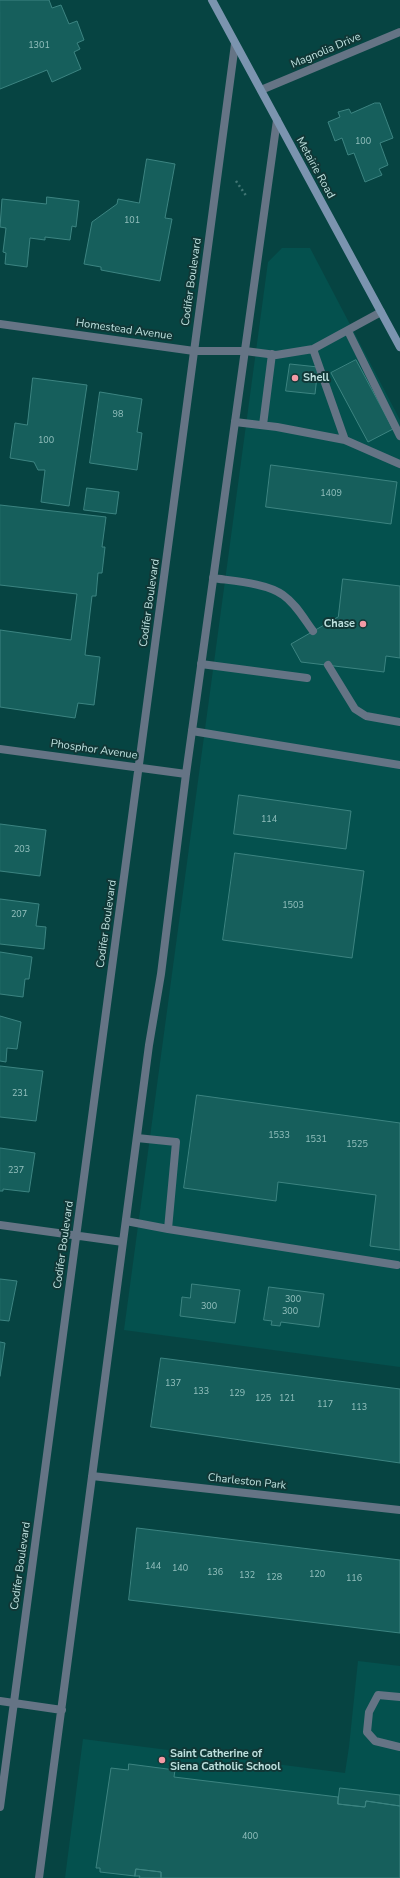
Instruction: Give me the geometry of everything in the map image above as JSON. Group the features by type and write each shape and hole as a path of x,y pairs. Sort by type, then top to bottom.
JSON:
{"main road":[{"name":"Metairie Road","path":"212,0 381,312 398,337 400,347"}],"street":[{"name":"Magnolia Drive","path":"261,90 400,32"},
{"name":"Codifer Boulevard","path":"0,1807 235,44"},
{"path":"39,1878 137,1138 161,974 186,774 277,120"},
{"path":"345,440 314,349 381,312"},
{"name":"Homestead Avenue","path":"0,324 194,351 245,351 272,354 314,349"},
{"path":"348,331 400,436"},
{"path":"263,425 272,354"},
{"path":"235,422 263,425 345,440 400,464"},
{"path":"213,578 267,588 282,594 295,606 313,631"},
{"path":"201,664 307,678"},
{"path":"328,665 355,709 366,716 400,722"},
{"path":"192,731 400,766"},
{"name":"Phosphor Avenue","path":"0,749 186,774"},
{"path":"137,1138 176,1142 168,1229"},
{"path":"126,1221 397,1265"},
{"path":"0,1225 123,1242"},
{"name":"Charleston Park","path":"92,1476 400,1510"},
{"path":"400,1697 378,1695 369,1712 367,1732 375,1742 400,1747"},
{"path":"0,1701 62,1710"}],"path":[{"path":"235,178 250,202"}],"shaded area":[{"path":"282,248 310,248 400,420 400,1367 124,1330 268,262"},
{"name":"Saint Catherine of Siena Catholic School","path":"358,1661 400,1666 400,1878 65,1878 83,1739 345,1773"}],"building":[{"path":"0,0 49,0 52,8 61,5 69,24 77,21 84,40 77,43 80,49 74,52 81,69 52,82 47,70 0,89"},
{"path":"375,103 380,103 393,138 380,143 388,165 379,169 382,175 365,182 354,153 348,155 342,138 335,141 328,122 340,117 338,112 349,109 351,113"},
{"path":"147,159 175,164 165,218 172,219 160,281 101,270 101,267 84,264 92,222 117,204 118,199 139,203"},
{"path":"47,197 79,201 76,227 72,226 70,240 45,237 45,240 30,238 27,267 5,264 6,253 3,252 6,228 0,227 2,199 46,204"},
{"path":"356,360 393,429 368,442 331,373"},
{"path":"290,364 318,367 315,394 286,391"},
{"path":"33,378 87,385 69,506 41,502 45,470 38,470 34,462 10,458 15,423 27,425"},
{"path":"100,392 142,399 137,432 142,433 137,470 90,463"},
{"path":"271,465 397,482 391,524 266,507"},
{"path":"87,488 119,492 116,514 84,510"},
{"path":"0,505 106,517 102,547 105,547 102,573 98,573 96,596 92,596 85,655 100,657 94,705 78,703 75,718 0,707 0,630 71,640 77,594 0,585"},
{"name":"Chase","path":"343,579 400,586 400,658 386,656 384,672 301,662 291,644 338,617"},
{"path":"239,795 351,811 346,849 234,834"},
{"path":"0,824 46,830 40,876 0,871"},
{"path":"235,853 364,871 352,958 223,940"},
{"path":"0,899 39,904 36,926 46,927 44,949 0,944"},
{"path":"0,952 32,957 29,979 25,979 23,997 0,994"},
{"path":"0,1016 21,1022 17,1049 7,1048 6,1062 0,1061"},
{"path":"0,1066 43,1071 36,1121 0,1117"},
{"path":"197,1095 400,1123 400,1250 370,1246 376,1195 278,1182 276,1201 184,1188"},
{"path":"0,1148 35,1153 29,1192 3,1189 3,1191 0,1191"},
{"path":"0,1279 17,1281 9,1321 0,1320"},
{"path":"192,1284 240,1290 235,1323 180,1316 182,1297 190,1298"},
{"path":"269,1287 324,1294 319,1327 281,1322 280,1326 271,1325 272,1321 264,1320"},
{"path":"0,1342 5,1343 0,1376"},
{"path":"161,1358 400,1389 400,1463 151,1427"},
{"path":"137,1528 400,1560 400,1633 129,1600"},
{"name":"Saint Catherine of Siena Catholic School","path":"129,1764 175,1770 174,1777 338,1797 338,1804 365,1807 366,1801 400,1806 400,1878 161,1878 161,1872 136,1869 135,1876 100,1872 100,1868 96,1868 111,1768 128,1770"},
{"path":"340,1788 400,1795 400,1806 366,1801 365,1807 338,1804"},
{"path":"136,1869 161,1872 161,1878 139,1878 140,1876 135,1876"}],"place":[{"name":"Shell","path":"295,378"},
{"name":"Chase","path":"363,624"},
{"name":"Saint Catherine of Siena Catholic School","path":"162,1760"}]}
